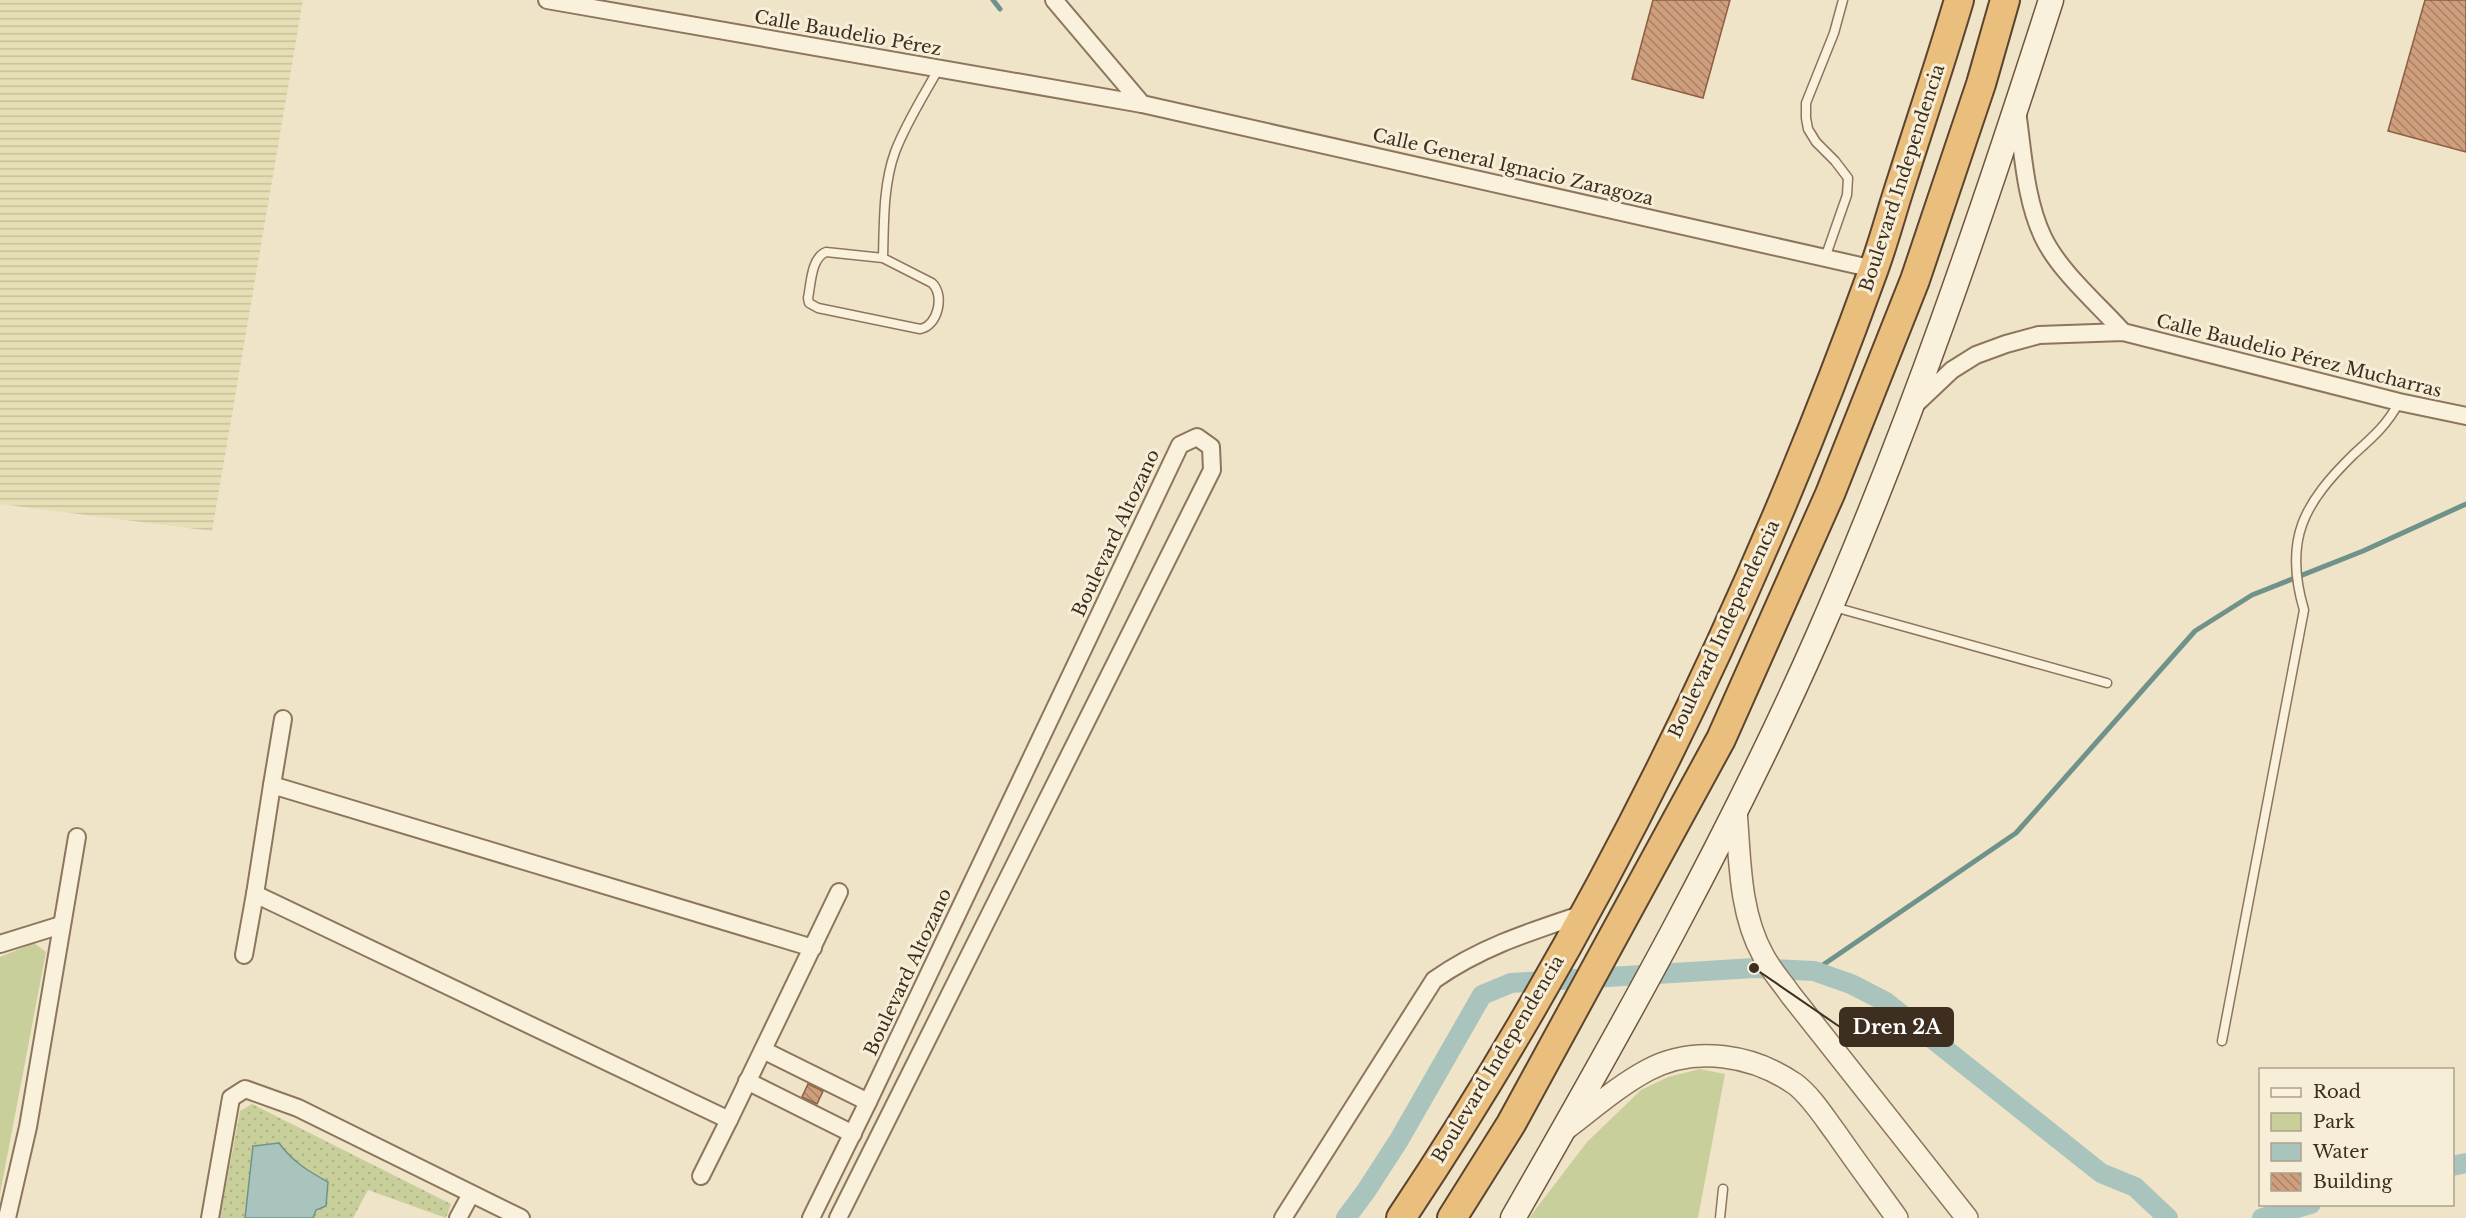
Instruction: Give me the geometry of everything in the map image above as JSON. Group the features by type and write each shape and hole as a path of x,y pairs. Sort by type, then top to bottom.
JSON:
{"highway":[{"name":"Boulevard Independencia","path":"1401,1218 1533,1005 1636,818 1727,631 1786,494 1874,269 1959,0"},
{"name":"Boulevard Independencia","path":"1452,1218 1511,1124 1721,739 1830,494 1915,280 1977,95 2005,0"}],"main road":[{"path":"1513,1218 1639,996 1736,810 1787,704 1869,518 1986,200 2051,0"}],"street":[{"name":"Calle Baudelio Pérez","path":"547,0 1142,104"},
{"path":"1054,0 1142,104"},
{"name":"Calle General Ignacio Zaragoza","path":"1142,104 1874,269"},
{"path":"2017,107 2030,199 2043,237 2062,266 2123,332"},
{"path":"1909,411 1952,370 1976,355 2039,335 2123,332"},
{"name":"Calle Baudelio Pérez Mucharras","path":"2123,332 2399,402 2466,416"},
{"name":"Boulevard Altozano","path":"811,1218 1180,445 1197,437 1211,447 1212,470 838,1218"},
{"path":"244,954 283,719"},
{"path":"272,785 813,948"},
{"path":"1736,810 1742,886 1751,929 1763,956 1790,994 1967,1218"},
{"path":"7,1218 28,1127 77,837"},
{"path":"701,1176 839,892"},
{"path":"255,894 729,1120"},
{"path":"1283,1218 1434,980 1460,962 1503,941 1583,914"},
{"path":"0,944 61,925"},
{"path":"763,1050 868,1102"},
{"path":"1563,1131 1630,1081 1670,1060 1689,1056 1721,1056 1747,1061 1796,1085 1816,1107 1898,1218"},
{"path":"747,1082 853,1134"},
{"path":"210,1218 231,1098 245,1089 298,1108 521,1218"},
{"path":"458,1218 471,1194"}],"lane":[{"path":"1825,258 1847,195 1848,178 1816,142 1808,129 1806,103 1834,33 1843,0"},
{"path":"883,258 885,210 890,172 896,150 939,68"},
{"path":"826,252 883,258 935,285 939,294 935,320 930,326 920,329 818,308 809,303 816,260 821,254 826,252"},
{"path":"2222,1041 2300,635 2304,609 2294,565 2305,514 2335,474 2390,420 2399,402"},
{"path":"1830,606 2107,683"},
{"path":"1720,1218 1723,1189"}],"shaded area":[{"path":"0,0 303,0 212,531 0,504"}],"green space":[{"path":"34,943 46,952 0,1194 0,957"},
{"path":"1700,1069 1725,1074 1698,1218 1529,1218 1587,1142 1641,1090 1668,1077"},
{"path":"252,1104 451,1204 446,1218 368,1190 353,1218 220,1218 240,1111"}],"water":[{"path":"279,1143 301,1166 328,1182 326,1206 316,1210 313,1218 245,1218 253,1146"}],"building":[{"path":"1653,0 1730,0 1703,98 1632,79"},
{"path":"2425,0 2466,0 2466,152 2388,131"},
{"path":"808,1084 823,1091 817,1104 802,1097"}],"waterway":[{"path":"993,0 1000,9"},
{"path":"1814,971 2016,833 2195,631 2252,595 2363,551 2466,504"},
{"path":"1346,1218 1399,1140 1482,995 1511,983 1754,968 1814,971 1851,984 1886,1002 2101,1173 2135,1187 2168,1218"},
{"path":"2454,1166 2466,1163"},
{"path":"2262,1218 2304,1206"}],"place":[{"name":"Dren 2A","path":"1754,968"}]}
